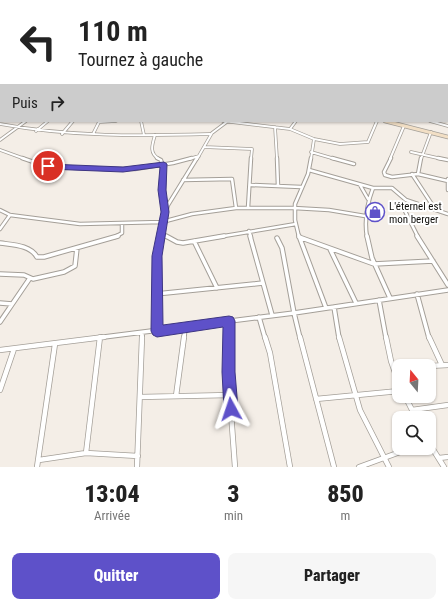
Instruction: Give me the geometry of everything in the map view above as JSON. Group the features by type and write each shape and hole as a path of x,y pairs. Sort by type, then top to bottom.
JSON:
{"street":[{"path":"0,122 18,128 62,134 210,134"},
{"path":"0,140 25,122"},
{"path":"36,130 47,122"},
{"path":"62,134 72,122"},
{"path":"93,134 99,122"},
{"path":"141,122 144,135"},
{"path":"157,331 157,256 165,212 183,180 199,156 210,134 225,122"},
{"path":"234,122 290,129 314,139 340,144 366,143 376,122"},
{"path":"290,129 295,122"},
{"path":"389,122 448,137"},
{"path":"434,122 448,126"},
{"path":"404,126 397,137 390,161 384,172 387,177 418,174 448,181 448,190"},
{"path":"275,127 278,186"},
{"path":"418,174 422,154 431,132"},
{"path":"155,135 152,149 153,154 164,164 162,190 165,212"},
{"path":"314,139 309,170 294,208 299,237 326,308"},
{"path":"204,147 251,148 251,186 248,208"},
{"path":"0,150 51,167 123,170 180,162 199,156"},
{"path":"311,152 354,164"},
{"path":"412,152 448,160"},
{"path":"309,170 373,188 392,188 406,200 448,214"},
{"path":"412,174 435,210"},
{"path":"183,180 232,179 236,208"},
{"path":"360,185 368,199"},
{"path":"251,186 301,187"},
{"path":"373,188 368,199 365,216 369,249 374,264 390,298"},
{"path":"402,205 413,229 448,285"},
{"path":"0,210 10,215 80,224 162,222 192,214 236,208 294,208 329,210 365,216"},
{"path":"0,229 10,215"},
{"path":"0,242 28,248 39,258 119,236 122,233 122,223"},
{"path":"160,234 168,236 179,243 296,224"},
{"path":"249,231 272,315"},
{"path":"299,237 374,264 434,261"},
{"path":"277,238 282,248 294,313 334,467"},
{"path":"194,241 217,288"},
{"path":"329,247 356,303"},
{"path":"1,274 24,275 30,278 39,278 51,276 72,269 76,261 77,248"},
{"path":"0,322 30,278"},
{"path":"156,294 263,283"},
{"path":"0,350 294,313 448,290"},
{"path":"417,294 430,342 442,365"},
{"path":"379,300 394,359"},
{"path":"0,303 12,304"},
{"path":"334,307 340,342 360,410 389,467"},
{"path":"259,317 270,353 290,467"},
{"path":"229,321 228,372 235,467"},
{"path":"176,396 185,327"},
{"path":"137,467 142,333"},
{"path":"86,453 100,337"},
{"path":"37,467 55,344"},
{"path":"0,390 14,349"},
{"path":"436,365 448,365"},
{"path":"316,399 392,392"},
{"path":"140,398 230,395"},
{"path":"408,403 412,410 448,405"},
{"path":"39,460 86,453 138,456"},
{"path":"436,454 444,467"},
{"path":"359,467 392,455"},
{"path":"439,458 448,457"}],"place":[{"name":"L'éternel est mon berger","path":"375,212"}],"route":[{"path":"48,166 123,170 164,164 162,190 165,212 157,256 157,331 229,321 228,372 231,409"}]}
